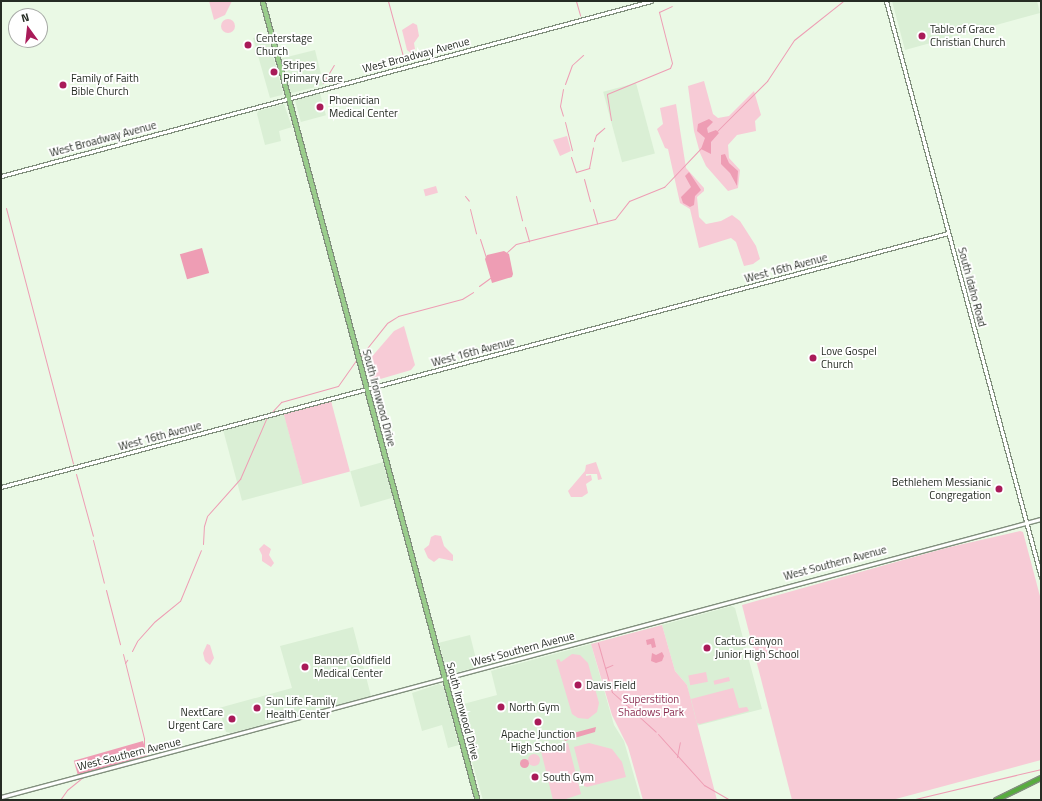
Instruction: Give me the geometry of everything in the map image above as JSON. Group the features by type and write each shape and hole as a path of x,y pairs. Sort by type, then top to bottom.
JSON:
{"highway":[{"path":"996,800 1041,778"}],"main road":[{"name":"South Ironwood Drive","path":"263,1 478,800"},
{"name":"West Broadway Avenue","path":"1,176 651,1"},
{"name":"South Idaho Road","path":"886,1 1041,577"},
{"name":"West Southern Avenue","path":"1,797 175,752 1041,519"}],"street":[{"name":"West 16th Avenue","path":"1,487 948,233"}],"shaded area":[{"path":"892,1 1037,1 1040,13 905,50"},
{"path":"267,34 283,92 282,95 270,98 253,38"},
{"path":"315,50 324,85 291,93 282,58"},
{"path":"636,83 655,154 622,162 603,92"},
{"path":"320,93 326,115 301,122 295,100"},
{"path":"284,104 292,127 279,131 281,141 265,145 257,114 258,111"},
{"path":"709,119 713,122 707,128 708,133 716,130 719,133 711,142 711,154 701,149 705,138 697,131 698,124"},
{"path":"725,154 729,163 738,171 737,186 730,173 721,164 721,155"},
{"path":"689,172 701,190 695,196 694,205 690,207 683,203 681,197 691,187 685,176"},
{"path":"202,248 209,273 187,279 180,254"},
{"path":"504,251 509,254 513,274 512,277 492,283 485,259 487,255"},
{"path":"284,414 303,485 242,501 223,430"},
{"path":"383,462 393,498 361,507 350,471"},
{"name":"Cactus Canyon Junior High School","path":"732,606 735,608 762,709 696,726 687,685 675,671 662,625"},
{"path":"353,627 371,696 231,733 226,732 219,708 292,688 280,646"},
{"path":"470,635 478,667 447,675 439,643"},
{"path":"654,638 656,647 652,648 651,644 647,645 646,640"},
{"name":"Apache Junction High School","path":"591,644 614,725 624,741 641,800 483,800 456,706 497,695 491,671"},
{"path":"662,652 664,656 662,661 656,663 651,661 652,653 656,655"},
{"path":"439,684 444,687 459,745 448,748 442,725 422,731 412,693"},
{"path":"596,727 595,732 565,741 562,736"},
{"path":"143,741 147,755 78,775 74,761"},
{"path":"524,758 529,763 524,768 519,763"}],"green space":[{"path":"209,1 232,1 225,15 214,20"},
{"path":"228,19 233,21 235,26 233,31 228,33 223,31 221,26 223,21"},
{"path":"413,23 417,25 419,36 414,43 415,49 411,53 407,50 402,30"},
{"path":"704,81 713,114 718,118 729,116 754,91 761,115 755,121 756,131 737,135 728,145 729,158 740,170 738,188 728,191 706,166 700,153 694,131 688,86"},
{"path":"676,104 686,168 704,188 704,191 697,197 699,217 706,224 721,221 732,215 740,221 756,246 760,259 753,264 744,266 736,242 731,238 699,248 690,209 680,203 668,149 665,148 657,129 663,124 660,108"},
{"path":"567,136 571,151 560,156 553,140"},
{"path":"436,186 438,193 425,196 424,190"},
{"path":"404,326 415,365 411,370 377,380 372,378 369,360 394,331"},
{"path":"331,401 350,472 303,484 284,414"},
{"path":"596,462 602,479 598,480 597,474 586,474 586,476 591,475 592,480 586,484 588,493 582,497 571,497 568,491 585,471 586,465"},
{"path":"1020,531 1023,532 1041,600 1041,760 892,800 792,800 742,605 946,548"},
{"path":"435,535 441,536 444,546 453,555 453,561 439,558 434,562 428,558 424,549 429,545 431,537"},
{"path":"264,544 271,549 269,555 274,563 271,567 262,561 262,555 259,549"},
{"name":"Superstition Shadows Park","path":"662,625 675,671 687,685 717,800 643,800 628,747 612,715 591,644"},
{"path":"207,644 210,645 214,658 210,665 205,661 203,653"},
{"path":"572,654 580,655 588,663 599,703 597,712 588,719 578,718 572,714 556,660 559,659 561,662"},
{"path":"706,672 708,682 690,685 688,675"},
{"path":"729,677 730,681 714,685 713,681"},
{"path":"733,688 739,708 747,707 749,711 700,724 697,723 691,699"},
{"path":"568,743 581,794 563,800 553,800 541,751"},
{"path":"589,743 612,749 622,762 626,777 587,787 584,786 574,747"},
{"path":"536,754 539,755 539,765 532,766 529,765 528,758 529,755"}],"waterway":[{"path":"388,1 404,60"},
{"path":"576,1 580,15"},
{"path":"717,131 767,81 794,40 843,1"},
{"path":"611,120 607,94 670,68 672,63 659,12 672,6"},
{"path":"565,84 572,65 583,55"},
{"path":"323,83 334,65"},
{"path":"563,89 560,106 563,116"},
{"path":"565,122 572,150"},
{"path":"594,141 596,135 604,128"},
{"path":"571,157 576,172 589,168 593,147"},
{"path":"507,252 516,244 615,219 629,201 664,187 701,148"},
{"path":"584,179 590,201"},
{"path":"465,196 469,201"},
{"path":"516,196 522,220"},
{"path":"6,208 73,463"},
{"path":"470,209 476,233"},
{"path":"593,209 597,223"},
{"path":"525,227 529,241"},
{"path":"480,239 486,257"},
{"path":"479,286 490,278"},
{"path":"360,357 387,323 398,316 462,299 473,292"},
{"path":"269,415 281,402 338,386 357,359"},
{"path":"203,544 204,526 207,516 240,479 267,417"},
{"path":"76,474 93,536"},
{"path":"93,540 104,583"},
{"path":"132,651 137,641 154,622 180,601 201,550"},
{"path":"106,590 120,644"},
{"path":"598,643 612,692 656,732"},
{"path":"123,654 144,738 144,746"},
{"path":"605,668 612,665"},
{"path":"658,734 704,785 730,800"},
{"path":"677,757 680,742"},
{"path":"911,800 1041,769"},
{"path":"60,800 67,790 84,776"}],"place":[{"name":"Table of Grace Christian Church","path":"922,36"},
{"name":"Centerstage Church","path":"248,45"},
{"name":"Stripes Primary Care","path":"274,72"},
{"name":"Family of Faith Bible Church","path":"63,85"},
{"name":"Phoenician Medical Center","path":"320,107"},
{"name":"Love Gospel Church","path":"813,358"},
{"name":"Bethlehem Messianic Congregation","path":"999,489"},
{"name":"Cactus Canyon Junior High School","path":"707,648"},
{"name":"Banner Goldfield Medical Center","path":"305,667"},
{"name":"Davis Field","path":"578,685"},
{"name":"North Gym","path":"501,707"},
{"name":"Sun Life Family Health Center","path":"257,708"},
{"name":"NextCare Urgent Care","path":"232,719"},
{"name":"Apache Junction High School","path":"538,722"},
{"name":"South Gym","path":"535,777"}]}
